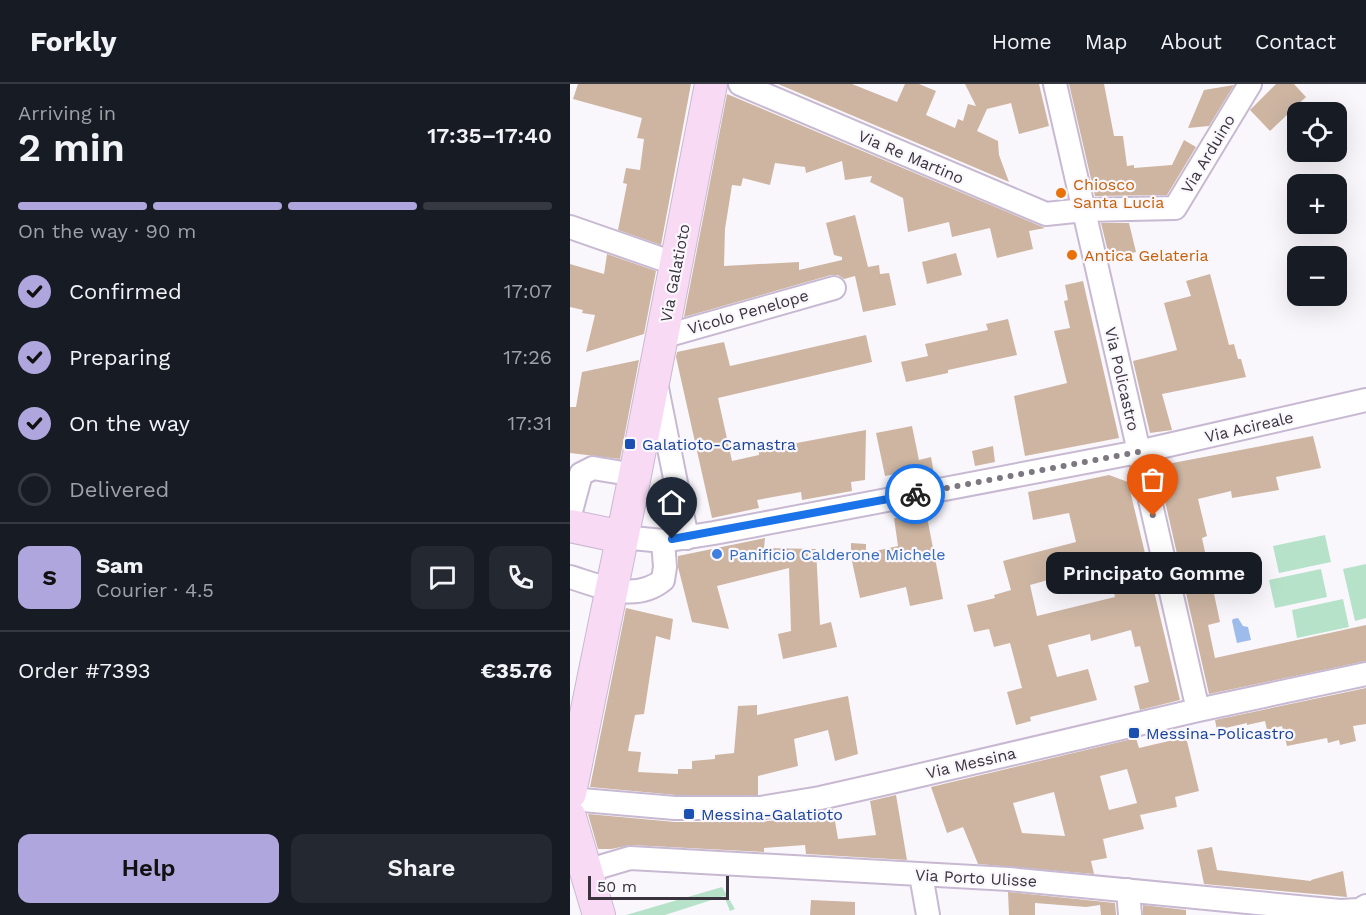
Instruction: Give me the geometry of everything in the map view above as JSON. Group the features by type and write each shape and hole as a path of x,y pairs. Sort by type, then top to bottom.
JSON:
{"main road":[{"name":"Via Galatioto","path":"609,597 711,84"},
{"path":"570,526 622,537"},
{"path":"570,793 609,597"},
{"path":"570,817 599,915"}],"street":[{"name":"Via Re Martino","path":"740,84 1046,214 1084,210"},
{"name":"Via Policastro","path":"1055,84 1198,710"},
{"name":"Via Arduino","path":"1084,210 1175,208 1250,84"},
{"path":"570,227 676,264"},
{"name":"Vicolo Penelope","path":"662,337 834,288"},
{"path":"570,577 609,597 648,590 663,580 674,539 654,375"},
{"name":"Via Acireale","path":"622,537 674,539 1138,452 1366,400"},
{"path":"570,515 580,474 593,468 636,468"},
{"name":"Via Messina","path":"570,799 675,808 759,808 820,798 1198,710 1366,674"},
{"name":"Via Porto Ulisse","path":"586,871 630,858 1009,879 1340,910 1359,910 1366,906"},
{"path":"921,875 928,915"},
{"path":"1128,890 1130,915"}],"green space":[{"path":"1325,535 1331,562 1279,573 1273,546"},
{"path":"1366,564 1366,618 1355,621 1343,569"},
{"path":"1321,569 1327,597 1275,608 1269,580"},
{"path":"1343,599 1349,627 1297,638 1292,610"},
{"path":"722,887 735,909 730,911 724,896 665,915 626,915"}],"water":[{"path":"1238,618 1243,626 1248,627 1251,640 1237,643 1232,621"}],"building":[{"path":"578,84 691,84 661,245 618,230 627,184 623,183 626,168 640,170 644,139 637,138 642,118 573,99"},
{"path":"778,84 852,84 897,102 905,84 919,84 936,91 926,115 955,128 958,119 963,121 968,104 976,106 965,84 1039,84 1049,126 1019,134 1011,103 987,109 977,131 998,141 999,155 1009,182"},
{"path":"1069,84 1104,84 1114,136 1123,136 1127,166 1134,165 1134,168 1172,165 1184,140 1196,147 1167,195 1095,196"},
{"path":"1276,84 1294,84 1306,97 1301,102 1287,102 1287,115 1270,131 1250,110"},
{"path":"1234,85 1209,126 1188,128 1204,90"},
{"path":"727,94 1045,228 1029,231 1033,249 997,258 990,228 952,237 949,222 908,232 903,198 870,182 872,176 845,180 842,161 806,173 805,167 775,163 770,185 743,178 741,186 732,185 725,229 724,266 799,262 799,270 842,260 842,257 834,255 826,223 855,215 868,267 879,265 880,274 889,273 896,305 863,312 855,276 844,279 838,275 831,275 684,317"},
{"path":"1101,223 1129,223 1136,252 1110,260"},
{"path":"956,253 962,275 927,284 922,262"},
{"path":"607,254 656,271 644,334 586,352 595,315 582,313 583,310 570,307 570,264 604,274"},
{"path":"1210,274 1229,345 1234,344 1246,377 1162,394 1172,430 1150,433 1133,361 1177,350 1164,303 1191,296 1186,281"},
{"path":"1083,281 1119,438 1025,456 1014,396 1067,383 1054,331 1070,328 1064,301 1068,300 1065,285"},
{"path":"1008,319 1017,355 906,382 901,362 928,356 925,344 988,330 986,324"},
{"path":"866,335 872,362 718,398 732,461 759,455 759,450 866,430 865,480 851,482 852,491 802,500 801,492 757,500 759,508 712,518 676,357 677,352 724,342 730,366"},
{"path":"639,360 620,459 570,453 570,407 576,407 582,372"},
{"path":"912,426 919,460 931,457 934,474 897,481 895,474 885,476 876,433"},
{"path":"1313,436 1321,468 1276,477 1279,490 1232,498 1231,491 1198,499 1207,536 1202,538 1220,622 1208,625 1215,658 1366,625 1366,661 1209,694 1157,466"},
{"path":"993,446 995,462 975,466 972,451"},
{"path":"1109,475 1128,482 1180,700 1140,710 1134,686 1149,682 1140,646 1135,647 1131,630 1091,641 1090,634 1048,645 1057,677 1088,669 1097,700 1030,717 1031,721 1016,725 1007,692 1022,688 1010,643 994,647 989,629 974,632 967,605 995,598 994,595 1011,590 1003,561 1076,542 1069,513 1033,520 1028,492","holes":["1105,554 1115,597 1037,616 1030,585 1059,577 1056,564"]},
{"path":"926,512 943,599 910,606 906,587 860,598 851,557 851,543 866,544 866,553 898,546 894,518"},
{"path":"765,538 764,548 816,549 820,625 831,622 837,647 783,659 778,634 791,631 789,568 717,586 729,629 692,622 678,567 678,556"},
{"path":"626,608 673,619 670,640 656,636 644,714 635,715 628,751 641,752 638,772 678,774 678,769 692,769 692,761 715,759 715,755 734,753 738,706 757,705 757,715 848,696 858,754 835,761 828,730 794,739 798,766 758,776 758,795 676,795 590,787"},
{"path":"1366,688 1366,724 1353,726 1356,741 1340,745 1339,740 1328,743 1327,738 1287,746 1282,726 1267,730 1265,721 1217,730 1215,720"},
{"path":"1186,737 1199,791 1175,797 1177,807 1140,815 1144,829 1103,839 1107,858 1091,861 1094,874 978,864 963,827 947,833 931,787 1136,738 1139,748","holes":["1127,769 1137,803 1109,810 1100,776","1054,792 1065,836 1022,833 1013,803"]},
{"path":"896,795 907,860 806,854 805,845 764,848 764,852 631,845 598,849 588,814 675,822 760,822 802,817 802,815 833,809 838,839 876,835 870,801"},
{"path":"1212,847 1217,870 1311,881 1343,871 1347,897 1204,884 1197,850"},
{"path":"1008,892 1115,903 1116,915 1101,915 1100,905 1086,907 1035,903 1035,915 1009,915"},
{"path":"811,900 855,902 855,915 810,915"},
{"path":"1143,905 1186,910 1186,915 1143,915"}],"way so far":[{"path":"915,494 1138,452 1153,516"}],"place":[{"name":"Chiosco Santa Lucia","path":"1061,193"},
{"name":"Antica Gelateria","path":"1072,255"},
{"name":"Galatioto-Camastra","path":"630,444"},
{"name":"Principato Gomme","path":"1153,516"},
{"name":"Panificio Calderone Michele","path":"717,554"},
{"name":"Messina-Policastro","path":"1134,733"},
{"name":"Messina-Galatioto","path":"689,814"}],"route":[{"path":"672,539 915,494"}]}
